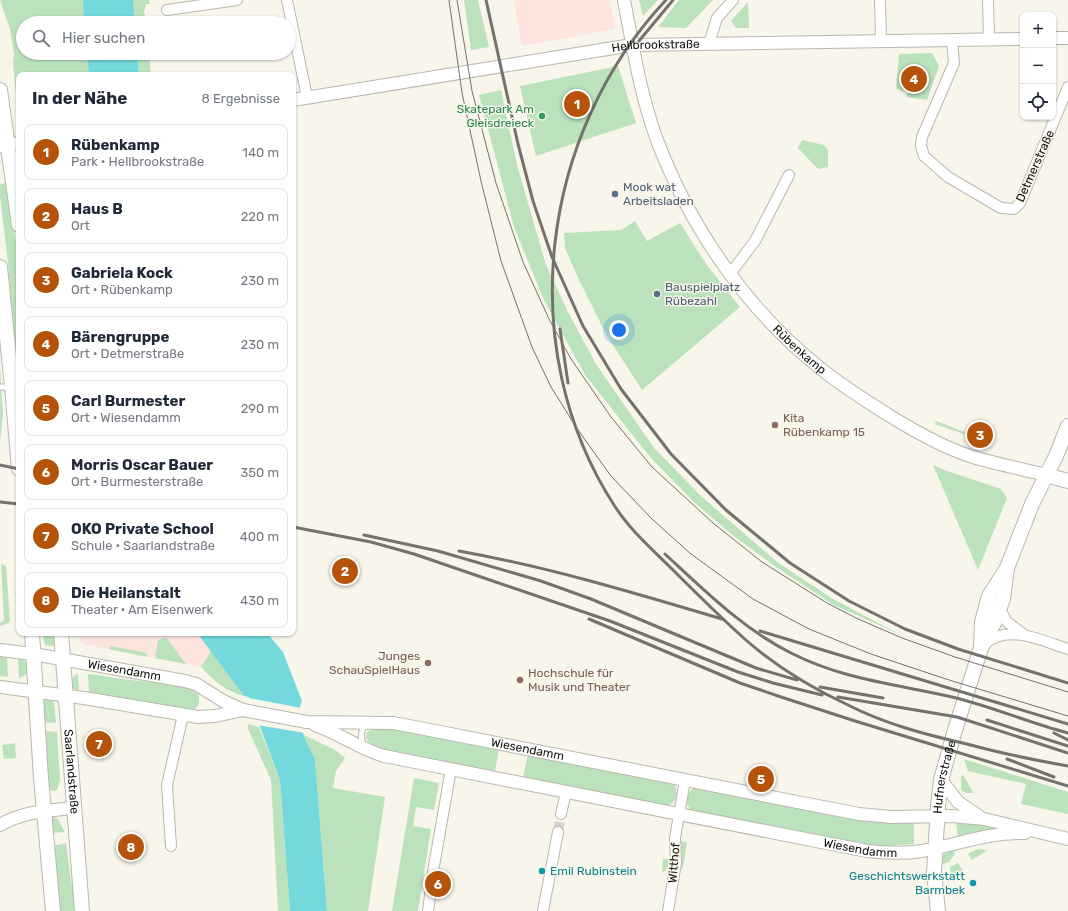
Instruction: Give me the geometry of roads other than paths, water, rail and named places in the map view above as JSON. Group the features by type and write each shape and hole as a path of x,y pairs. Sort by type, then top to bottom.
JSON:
{"main road":[{"path":"0,90 16,200"},
{"path":"0,267 6,387 16,450"},
{"name":"Hufnerstraße","path":"981,648 982,622 989,596 1004,573 1032,504 1068,426"},
{"path":"1046,475 1068,481"},
{"name":"Hufnerstraße","path":"938,911 934,872 937,815 941,780 981,648 1000,609 1005,589 1004,573"},
{"path":"32,636 44,811 53,911"},
{"name":"Saarlandstraße","path":"61,636 82,911"}],"street":[{"path":"167,10 237,0"},
{"path":"287,0 290,16"},
{"name":"Rübenkamp","path":"624,0 637,74 643,98 656,138 668,168 705,238 730,274 761,311 789,340 819,367 860,397 918,433 972,457 1046,475"},
{"path":"709,44 717,18 733,0"},
{"path":"880,0 882,41"},
{"path":"988,0 989,39"},
{"path":"1056,38 1068,38"},
{"name":"Hellbrookstraße","path":"296,99 632,45 1020,39"},
{"name":"Detmerstraße","path":"952,40 954,63 922,137 921,150 928,161 948,177 1001,208 1014,209 1020,203 1068,87"},
{"path":"296,44 307,97"},
{"path":"730,274 755,241 789,175"},
{"path":"1000,609 1006,621 1024,636"},
{"path":"981,648 988,641 997,636 1010,634 1024,636 1068,649"},
{"name":"Wiesendamm","path":"0,650 34,654 190,682 196,684 223,701 243,710 307,722 324,728 367,750 384,756 867,851 896,853 921,851 979,837 1005,833 1042,834"},
{"name":"Wiesendamm","path":"0,687 106,701 205,718 243,710"},
{"path":"172,846 167,785 183,715"},
{"name":"Wiesendamm","path":"307,722 370,722 401,724 859,814 921,817 937,815 984,819 1068,839"},
{"path":"428,911 450,769"},
{"path":"679,815 685,780"},
{"path":"941,780 958,802 984,819"},
{"path":"561,814 566,792"},
{"path":"0,825 13,818 44,811 74,808"},
{"name":"Witthof","path":"668,911 676,863 675,842 679,815"},
{"path":"543,911 558,832"}],"lane":[{"path":"367,750 363,744 362,734 364,727 370,722"}],"water":[{"path":"83,0 133,0 134,16 84,16"},
{"path":"88,60 138,60 139,72 89,72"},
{"path":"199,636 270,636 283,652 302,701 299,715 300,723 308,746 315,759 327,911 290,911 280,780 249,697 244,696"}],"tunnel":[{"path":"558,832 561,814"}],"tram line":[{"path":"449,0 462,93 481,181 501,261 532,347 551,387 578,430 611,476 652,519 691,554 753,599 809,629 871,654 949,680 1068,716"},
{"path":"457,0 472,91 496,183 523,262 549,319 571,359 611,417 652,467 713,523 762,562 827,603 856,618 902,638 955,657 1068,692"}],"railway":[{"path":"486,0 518,144 533,201 552,257 583,326 621,389 671,454 726,510 790,563 849,601 905,629 958,649 1068,683"},
{"path":"666,0 623,54 591,113 568,177 555,244 553,312 562,379 582,444 614,505 641,538 747,641 770,660 808,684 862,712 906,728 1004,753 1068,766"},
{"path":"639,41 673,0"},
{"path":"560,329 568,383"},
{"path":"0,465 16,468"},
{"path":"0,502 16,504"},
{"path":"296,528 371,542 414,554 610,621 738,672 773,683 822,695"},
{"path":"364,535 438,551 541,581 591,599 756,668 797,680"},
{"path":"459,551 492,557 624,590 722,619"},
{"path":"665,554 709,595 740,621 773,643 811,662 850,675 967,701 1068,733"},
{"path":"589,619 740,683 855,721 1068,786"},
{"path":"760,631 1068,724"},
{"path":"820,687 883,698"},
{"path":"838,697 957,717 1068,753"},
{"path":"987,720 1068,746"},
{"path":"1054,733 1068,740"},
{"path":"1007,759 1054,777"}],"place":[{"name":"Bärengruppe","path":"914,79"},
{"name":"Rübenkamp","path":"577,104"},
{"name":"Skatepark Am Gleisdreieck","path":"542,116"},
{"name":"Mook wat Arbeitsladen","path":"615,194"},
{"name":"Bauspielplatz Rübezahl","path":"657,294"},
{"name":"Kita Rübenkamp 15","path":"775,425"},
{"name":"Gabriela Kock","path":"980,435"},
{"name":"Haus B","path":"345,571"},
{"name":"Junges SchauSpielHaus","path":"428,663"},
{"name":"Hochschule für Musik und Theater","path":"520,680"},
{"name":"OKO Private School","path":"99,744"},
{"name":"Carl Burmester","path":"761,779"},
{"name":"Die Heilanstalt","path":"131,847"},
{"name":"Emil Rubinstein","path":"542,871"},
{"name":"Geschichtswerkstatt Barmbek","path":"973,883"},
{"name":"Morris Oscar Bauer","path":"438,884"}]}
